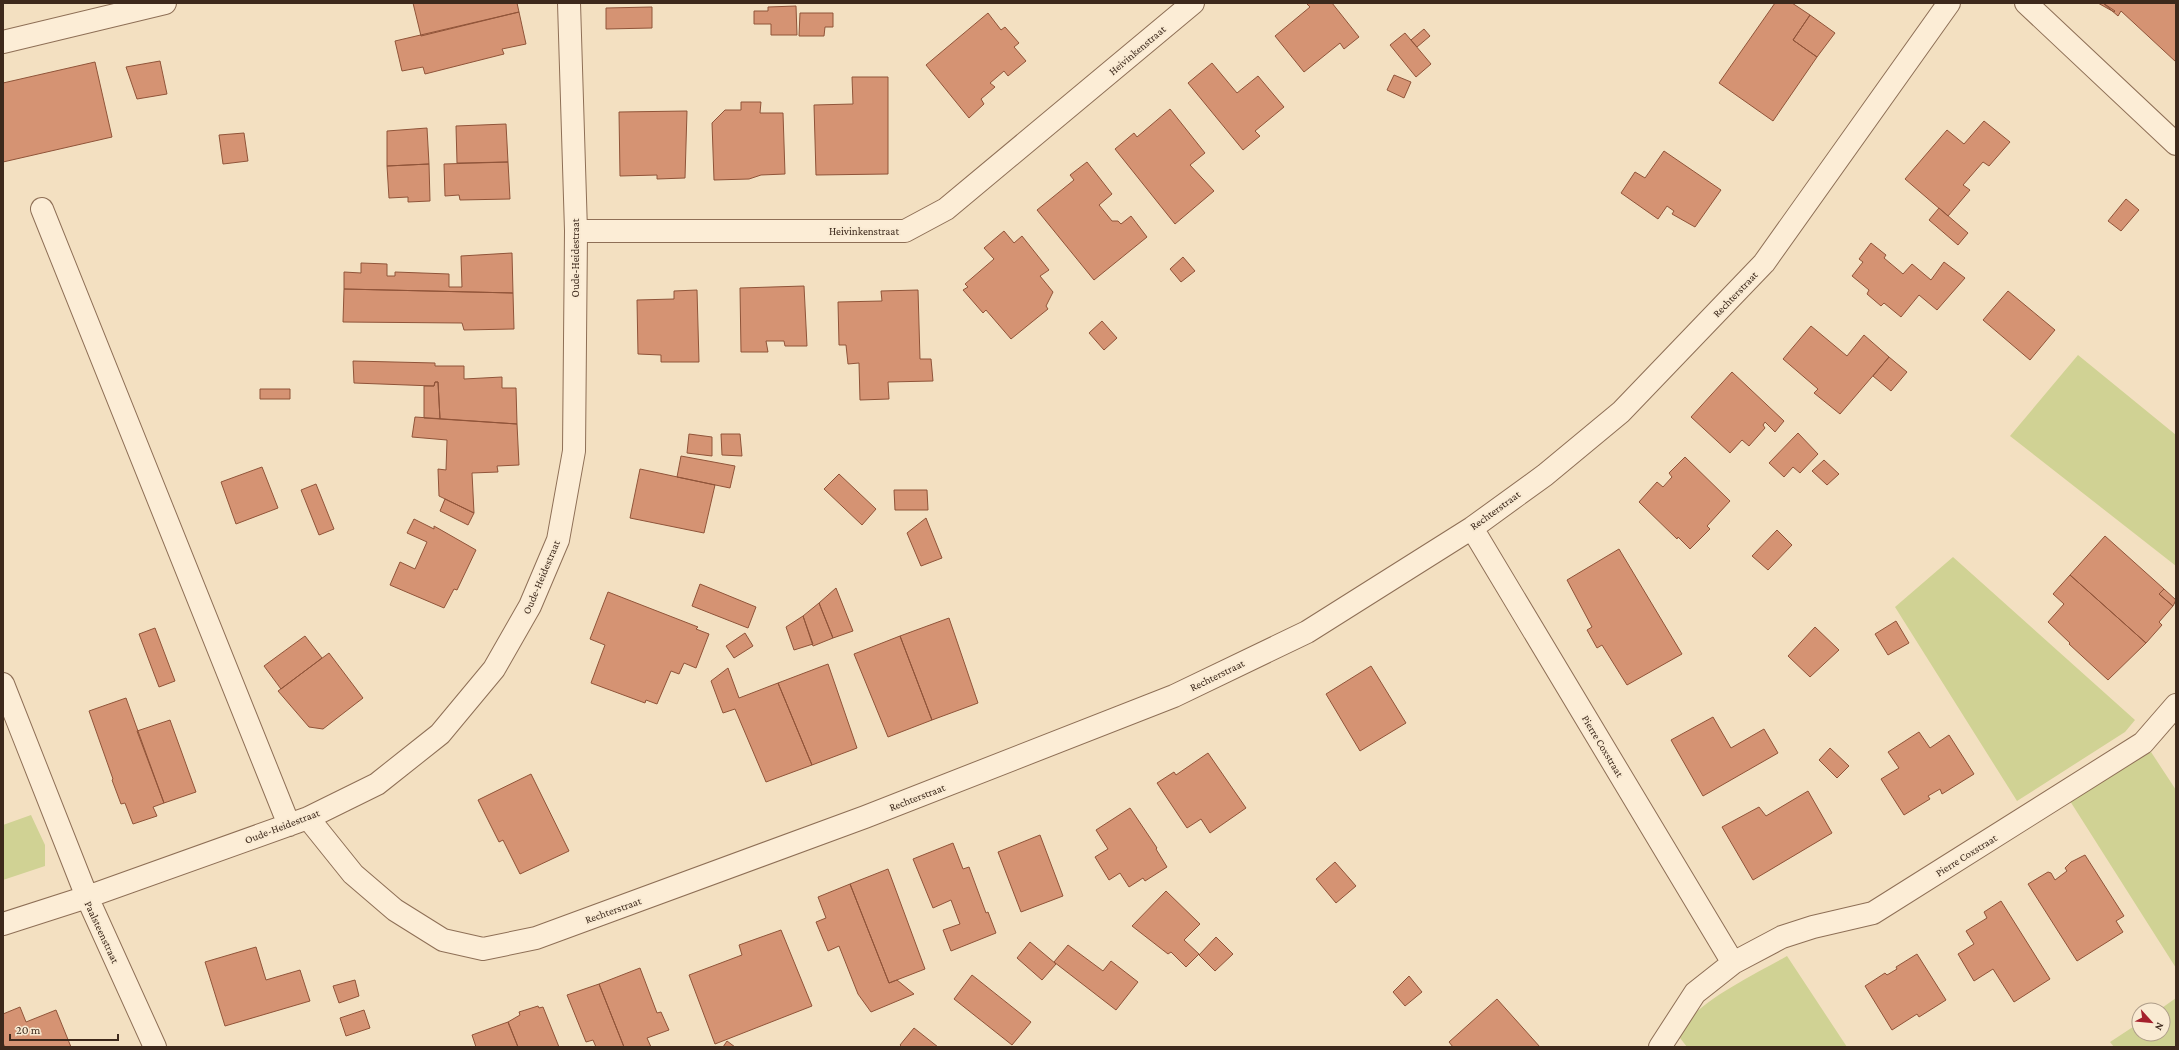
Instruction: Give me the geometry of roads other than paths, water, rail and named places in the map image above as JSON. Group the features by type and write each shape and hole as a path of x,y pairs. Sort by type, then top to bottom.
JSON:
{"street":[{"path":"3,42 165,3"},
{"name":"Oude-Heidestraat","path":"87,897 298,822 377,784 440,734 494,669 530,606 558,540 574,451 576,231 569,3"},
{"name":"Heivinkenstraat","path":"576,231 905,231 946,209 1193,3"},
{"name":"Rechterstraat","path":"42,209 298,822 353,874 396,910 443,940 483,949 536,938 865,817 1174,696 1307,632 1472,528 1544,475 1621,412 1764,263 1949,3"},
{"path":"2026,3 2176,144"},
{"name":"Pierre Coxstraat","path":"1472,528 1734,963"},
{"path":"3,684 87,897"},
{"name":"Pierre Coxstraat","path":"1660,1047 1695,993 1734,963 1782,937 1813,927 1873,913 2143,743 2176,705"},
{"name":"Paalsteenstraat","path":"3,924 87,897 155,1047"}]}
